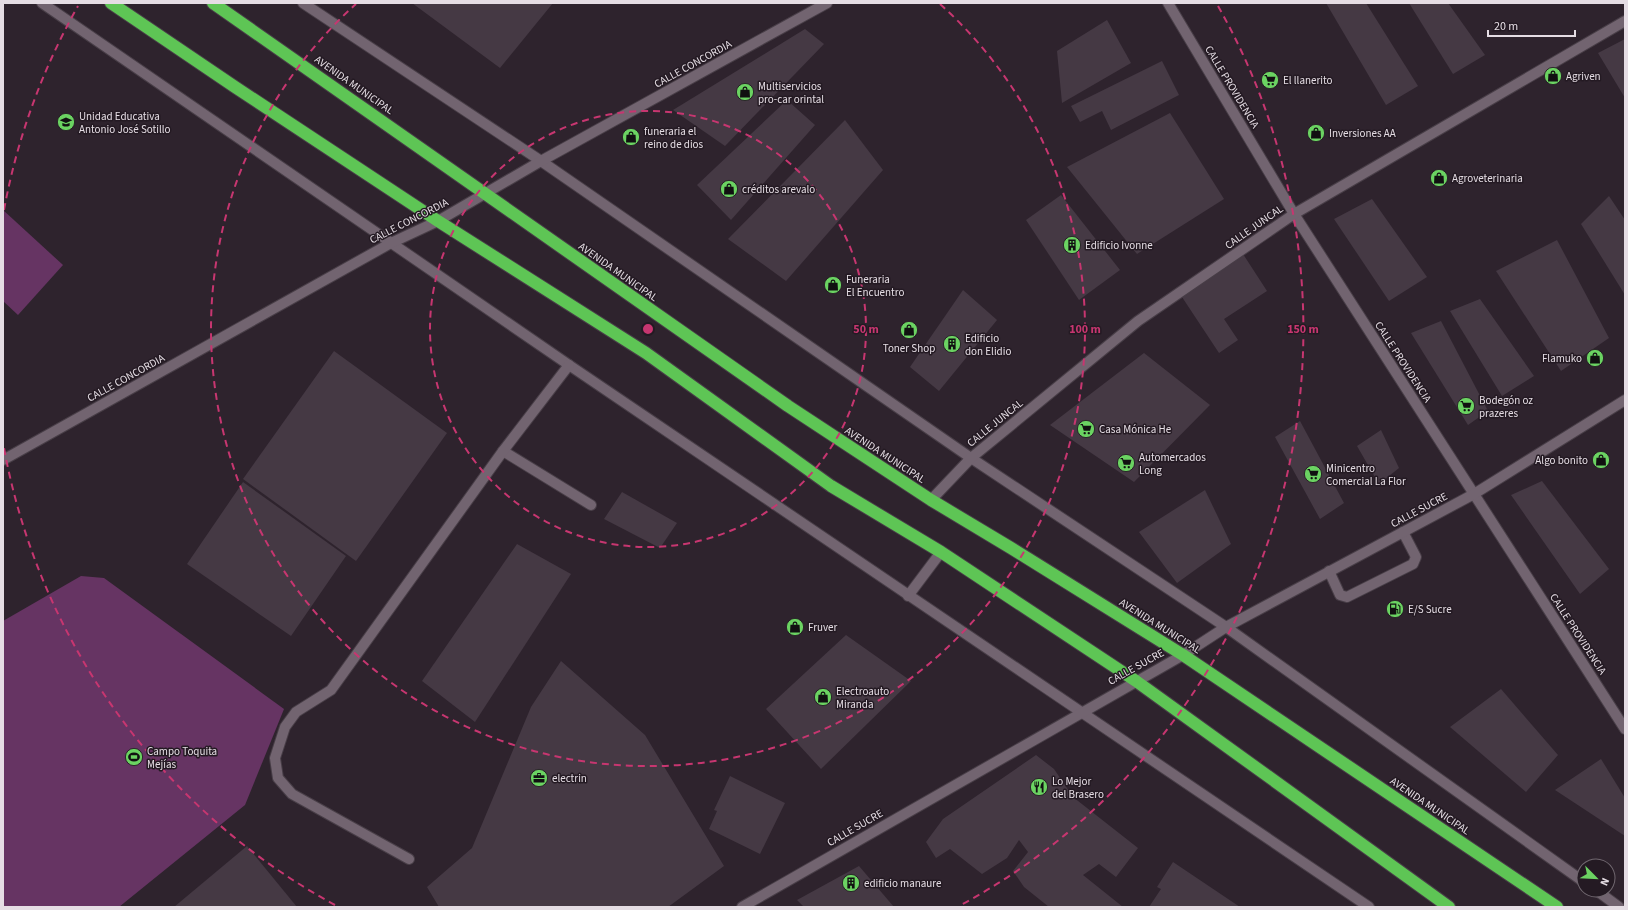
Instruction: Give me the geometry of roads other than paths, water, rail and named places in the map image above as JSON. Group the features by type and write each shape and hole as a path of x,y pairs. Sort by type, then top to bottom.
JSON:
{"highway":[{"path":"111,3 438,221 646,353 831,486 941,552 1136,680 1449,907"},
{"name":"AVENIDA MUNICIPAL","path":"213,3 788,406 931,500 1183,655 1556,907"}],"street":[{"path":"42,3 244,144 568,365 1369,907"},
{"path":"303,3 541,161 971,458 1226,627 1576,876"},
{"name":"CALLE CONCORDIA","path":"3,460 391,243 438,221 541,161 827,3"},
{"name":"CALLE PROVIDENCIA","path":"1168,3 1294,214 1625,729"},
{"name":"CALLE JUNCAL","path":"931,500 971,458 1138,321 1294,214 1625,21"},
{"path":"409,859 292,794 278,778 275,758 285,728 296,712 331,690 503,451 568,365"},
{"name":"CALLE SUCRE","path":"742,907 1136,680 1183,655 1226,627 1474,494 1625,400"},
{"path":"503,451 591,505"},
{"path":"1329,571 1340,595 1347,597 1413,564 1416,557 1403,532"},
{"path":"908,596 941,552"},
{"path":"1607,898 1620,907"}],"place":[{"name":"Agriven","path":"1553,76"},
{"name":"El llanerito","path":"1270,80"},
{"name":"Multiservicios pro-car orintal","path":"745,92"},
{"name":"Unidad Educativa Antonio José Sotillo","path":"66,122"},
{"name":"Inversiones AA","path":"1316,133"},
{"name":"funeraria el reino de dios","path":"631,137"},
{"name":"Agroveterinaria","path":"1439,178"},
{"name":"créditos arevalo","path":"729,189"},
{"name":"Edificio Ivonne","path":"1072,245"},
{"name":"Funeraria El Encuentro","path":"833,285"},
{"name":"Toner Shop","path":"909,330"},
{"name":"Edificio don Elidio","path":"952,344"},
{"name":"Flamuko","path":"1595,358"},
{"name":"Bodegón oz prazeres","path":"1466,406"},
{"name":"Casa Mónica He","path":"1086,429"},
{"name":"Algo bonito","path":"1601,460"},
{"name":"Automercados Long","path":"1126,463"},
{"name":"Minicentro Comercial La Flor","path":"1313,474"},
{"name":"E/S Sucre","path":"1395,609"},
{"name":"Fruver","path":"795,627"},
{"name":"Electroauto Miranda","path":"823,697"},
{"name":"Campo Toquita Mejías","path":"134,757"},
{"name":"electrin","path":"539,778"},
{"name":"Lo Mejor del Brasero","path":"1039,787"},
{"name":"edificio manaure","path":"851,883"}]}
